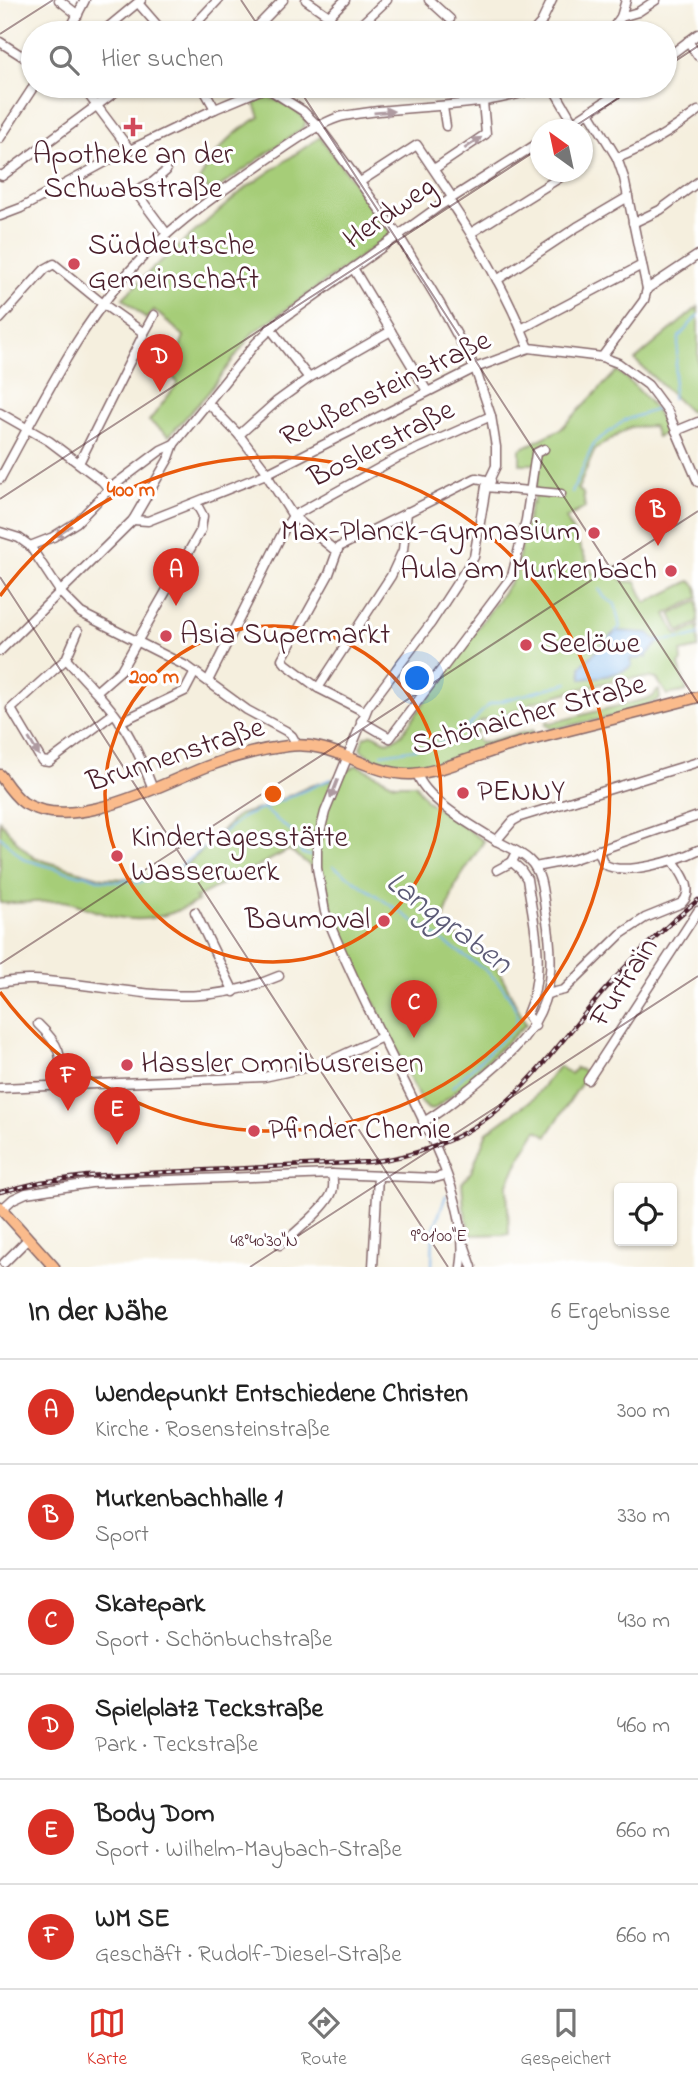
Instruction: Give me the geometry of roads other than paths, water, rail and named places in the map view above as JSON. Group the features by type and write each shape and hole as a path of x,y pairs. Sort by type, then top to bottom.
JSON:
{"main road":[{"name":"Schönaicher Straße","path":"298,745 320,746 384,770 402,774 417,773 523,742 698,697"},
{"name":"Brunnenstraße","path":"0,775 19,799 37,809 89,811 224,760 298,745"},
{"path":"1,1208 54,1267"}],"street":[{"path":"59,0 78,15"},
{"path":"75,21 85,0"},
{"path":"263,21 283,0"},
{"path":"306,0 332,21"},
{"path":"329,16 345,0"},
{"path":"365,21 387,0"},
{"path":"429,0 450,19"},
{"path":"542,21 552,0"},
{"path":"618,21 626,0"},
{"path":"621,17 638,12 656,0"},
{"path":"115,21 139,1 154,21"},
{"path":"198,21 217,1"},
{"path":"677,50 698,34"},
{"path":"0,41 21,55"},
{"path":"688,41 698,56"},
{"path":"0,138 26,98"},
{"path":"91,98 130,150"},
{"path":"0,175 2,177 106,98"},
{"path":"209,98 215,108"},
{"path":"0,216 21,208 215,108 240,98"},
{"path":"284,98 319,127 399,236 475,368 491,416 496,466 488,484 474,557 431,623 365,712 319,834 318,882 325,912 446,1175 472,1267"},
{"path":"0,479 69,356 103,304 145,254 236,181 319,127 341,116 443,107 501,98"},
{"path":"559,98 571,119"},
{"path":"578,119 611,98"},
{"path":"434,169 486,134 483,102"},
{"path":"443,107 446,126"},
{"path":"617,158 631,153 698,111"},
{"path":"589,112 617,158 647,289 644,300 602,357"},
{"path":"360,182 417,145 434,169 497,280 529,348"},
{"name":"Herdweg","path":"30,546 53,537 77,522 109,489 174,444 270,328 450,198 530,149"},
{"path":"166,172 135,191 167,234"},
{"path":"471,233 553,182"},
{"path":"633,223 660,210 698,182"},
{"path":"497,280 628,197"},
{"path":"647,289 698,255"},
{"path":"0,319 52,264 144,333"},
{"path":"521,329 642,265"},
{"path":"353,268 427,391"},
{"path":"79,463 154,315"},
{"path":"270,328 309,378"},
{"path":"239,435 276,402 309,378 391,331"},
{"name":"Reußensteinstraße","path":"133,520 148,521 267,473 475,368 529,348 602,357 618,363 648,385 668,412 698,482"},
{"path":"208,403 239,435 267,473 293,516 337,552"},
{"path":"0,413 28,428 79,463 109,489"},
{"name":"Boslerstraße","path":"293,516 398,457 491,416"},
{"path":"676,431 698,422"},
{"path":"0,651 133,520 169,458 174,444"},
{"path":"361,721 390,738 512,576 526,520 536,453 544,449"},
{"path":"365,712 318,688 282,659 329,574 339,547 476,478 488,484 561,494"},
{"path":"97,691 121,670 201,530 204,516 196,503"},
{"path":"318,688 391,576 403,550 407,512"},
{"path":"208,681 293,516"},
{"path":"0,532 19,538 30,546 61,593 81,612 195,672 247,710 286,731 298,745"},
{"path":"52,577 64,583 77,577"},
{"path":"78,631 65,659 11,709 42,761 53,760 113,714"},
{"path":"65,659 97,691 120,722 153,789"},
{"path":"120,722 185,691 195,672"},
{"path":"496,841 513,821 520,817 698,762"},
{"path":"430,795 427,779 431,770"},
{"path":"417,773 422,787 430,795 496,841 530,860 539,877 551,960 548,994 535,1026 518,1047 486,1076 423,1122"},
{"path":"535,867 571,860 698,816"},
{"path":"598,850 604,864 618,869 674,862 698,850"},
{"path":"497,870 512,863 517,852"},
{"path":"548,994 564,990 621,934 645,918 687,899 685,879 674,862"},
{"path":"512,863 522,870 527,879 538,943 539,975 534,1000 527,1014 535,1026"},
{"name":"Furtrain","path":"588,1080 698,911"},
{"path":"195,912 234,992"},
{"path":"0,983 30,979 163,995 210,995 251,988 279,976"},
{"path":"38,1024 58,1045 61,1053 62,1084"},
{"path":"0,1088 264,1077 312,1067 382,1037"},
{"path":"1,1208 26,1193 77,1184 332,1174 435,1178 446,1175"},
{"path":"280,1245 311,1218 328,1198 332,1192 332,1174"},
{"path":"373,1267 379,1176"},
{"path":"4,1263 28,1238"},
{"path":"461,1267 464,1245"}],"water":[{"path":"616,631 649,633 655,640 660,641 647,658 643,656 640,659 630,659 632,666 623,671 581,679 581,666"}],"waterway":[{"path":"672,399 679,337 698,315"},
{"path":"572,492 594,443 625,420 658,409"},
{"path":"599,589 605,598 615,604 620,627 616,631"},
{"path":"658,641 698,635"},
{"path":"382,754 426,747 447,740 466,728 490,704 568,683"},
{"path":"0,836 23,859 100,880 127,880 136,883 167,875 243,817 331,779"},
{"name":"Langgraben","path":"265,810 292,832 301,853 311,856"},
{"name":"Langgraben","path":"333,866 484,969 513,1003 517,1020 515,1027 452,1087"},
{"name":"Langgraben","path":"432,1267 433,1231 446,1195"}],"railway":[{"path":"0,1192 41,1182 87,1176 369,1162 411,1154 447,1141 478,1125 529,1080 624,968 698,900"}],"place":[{"name":"Apotheke an der Schwabstraße","path":"133,127"},
{"name":"Süddeutsche Gemeinschaft","path":"74,264"},
{"name":"Spielplatz Teckstraße","path":"160,392"},
{"name":"Max-Planck-Gymnasium","path":"594,533"},
{"name":"Murkenbachhalle 1","path":"658,546"},
{"name":"Aula am Murkenbach","path":"671,571"},
{"name":"Wendepunkt Entschiedene Christen","path":"176,606"},
{"name":"Asia Supermarkt","path":"166,636"},
{"name":"Seelöwe","path":"526,645"},
{"name":"PENNY","path":"463,793"},
{"name":"Kindertagesstätte Wasserwerk","path":"117,856"},
{"name":"Baumoval","path":"384,921"},
{"name":"Skatepark","path":"414,1038"},
{"name":"Hassler Omnibusreisen","path":"127,1065"},
{"name":"WM SE","path":"68,1111"},
{"name":"Pfinder Chemie","path":"254,1131"},
{"name":"Body Dom","path":"117,1145"}]}
